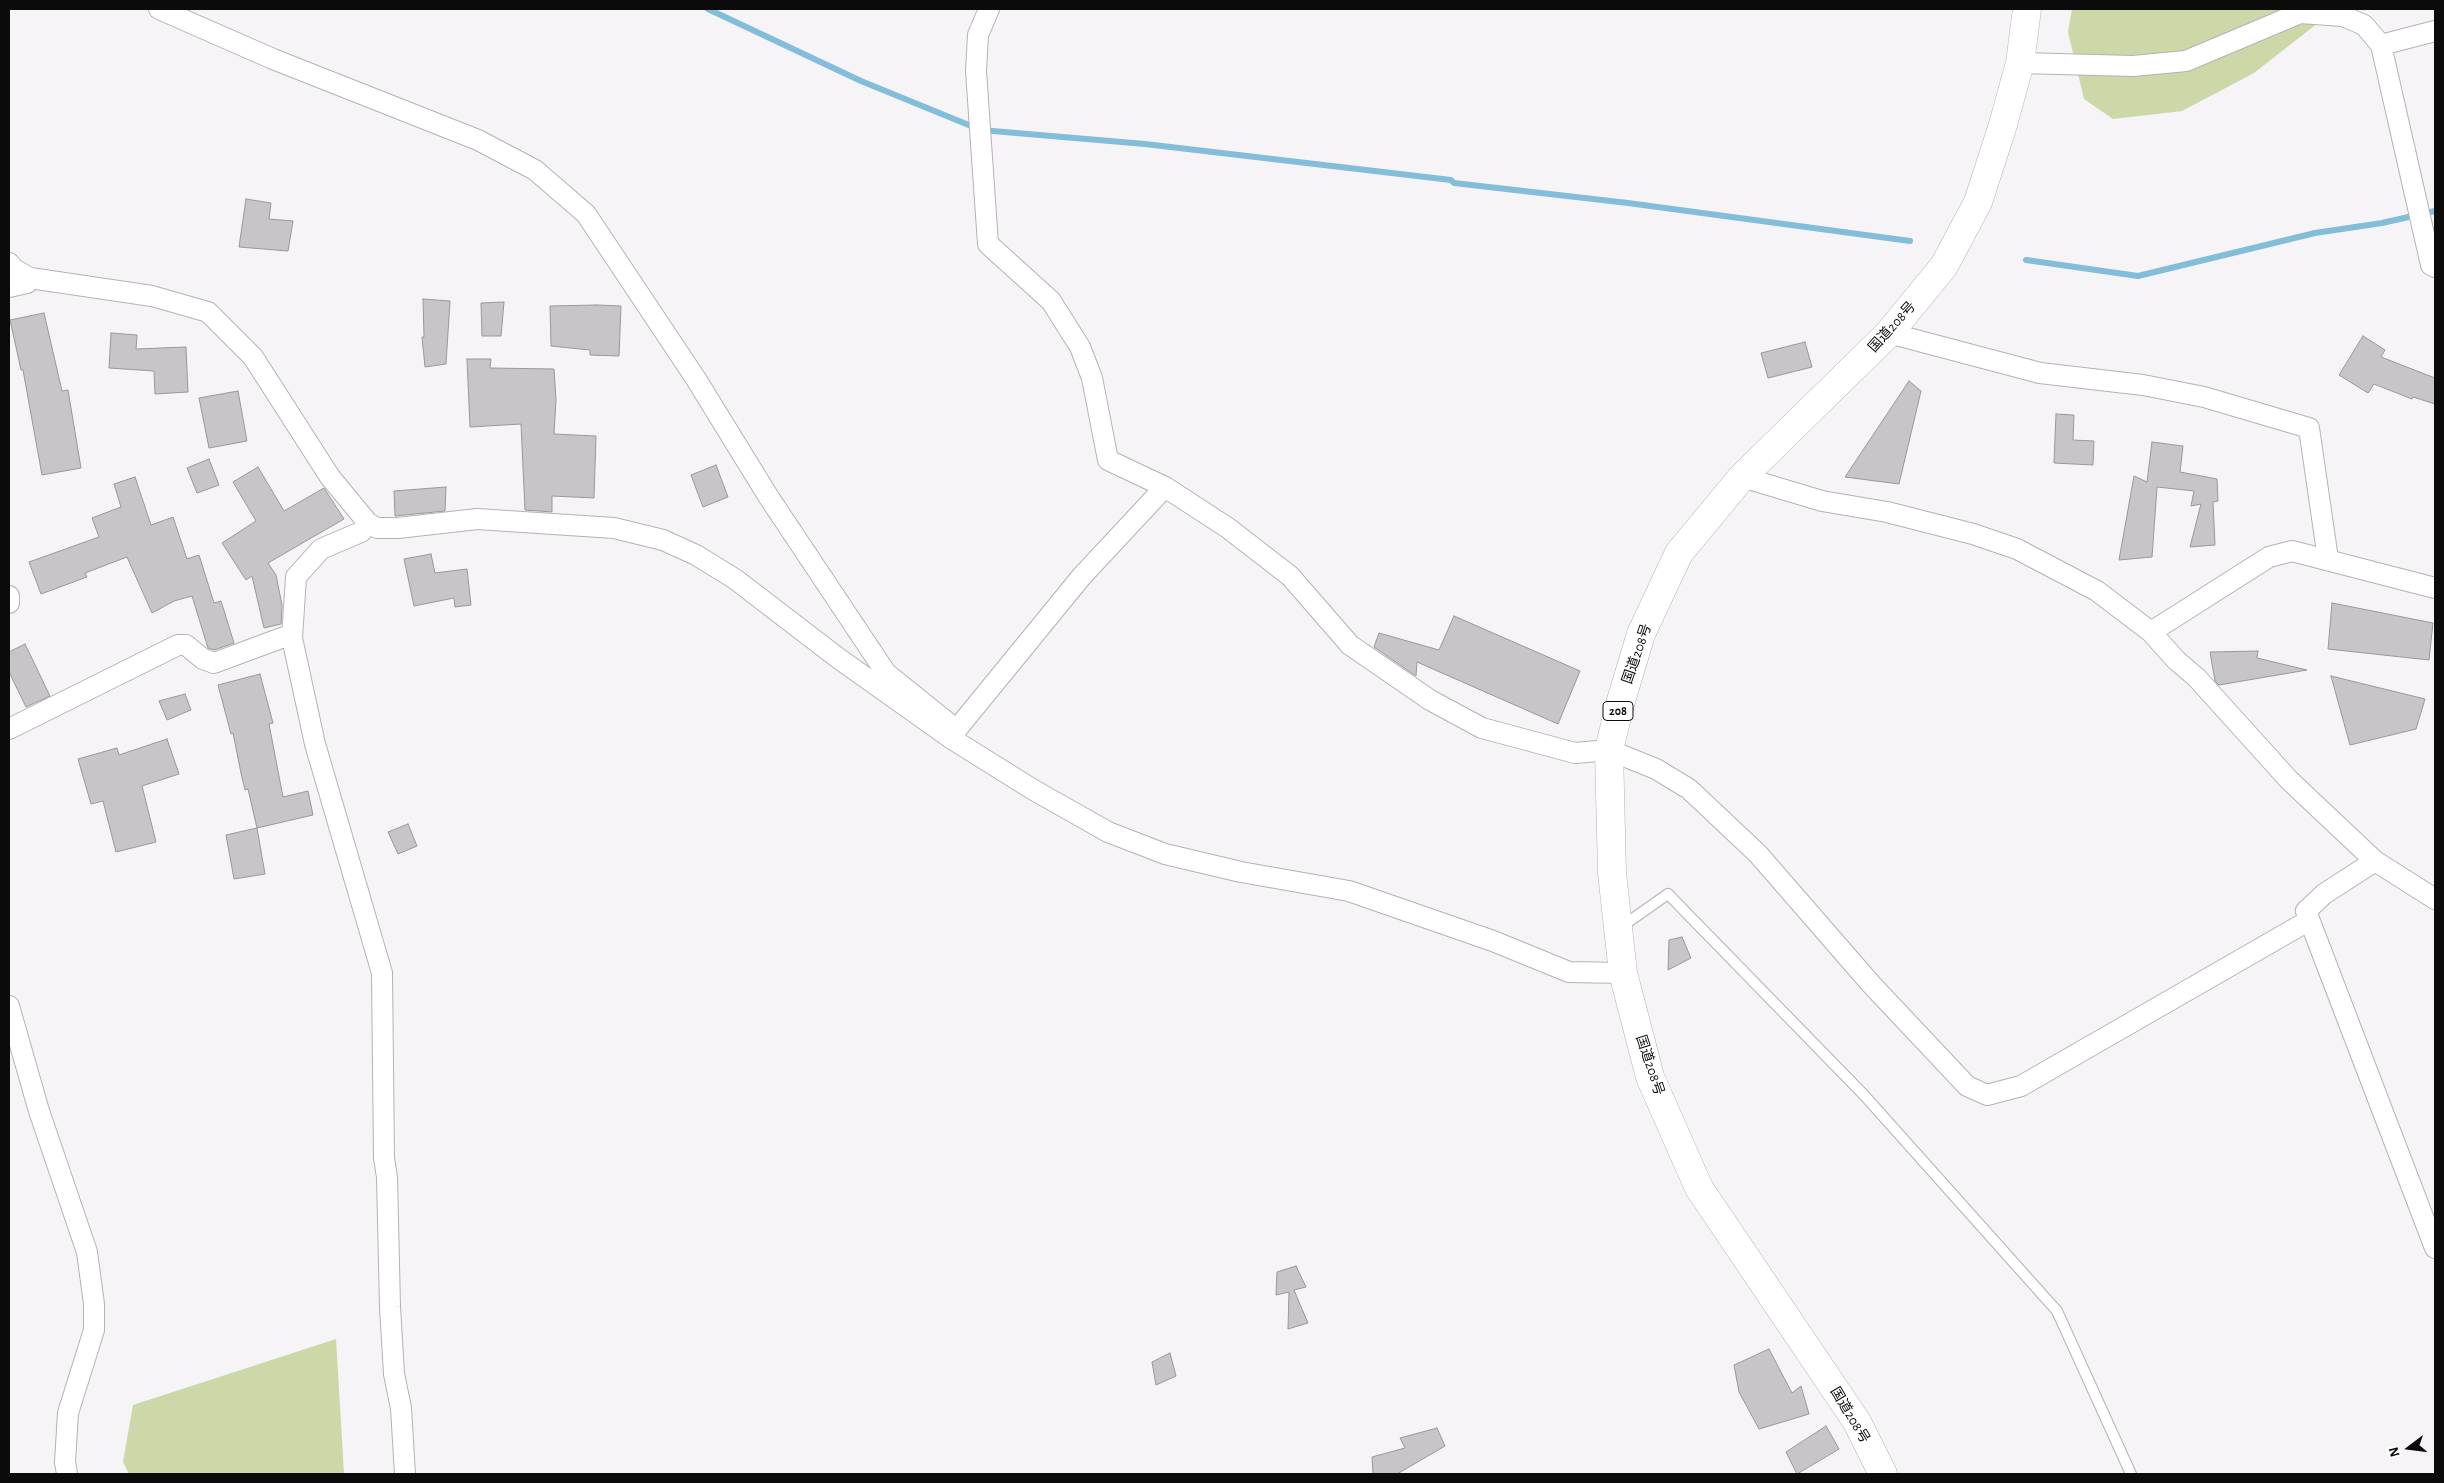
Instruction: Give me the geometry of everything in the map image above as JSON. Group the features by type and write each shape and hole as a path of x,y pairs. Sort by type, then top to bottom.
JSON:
{"highway":[{"name":"国道208号","path":"1883,1474 1857,1422 1699,1188 1650,1077 1623,973 1612,874 1610,750 1620,704 1641,634 1679,553 1742,477 1889,333 1944,266 1978,202 2020,63 2027,9"}],"street":[{"path":"159,9 273,59 478,140 535,170 586,214 696,379 768,496 886,673 954,734"},
{"path":"989,9 978,35 976,71 988,244 1052,301 1080,348 1092,378 1108,460 1165,487 1228,528 1290,576 1350,645 1430,700 1482,728 1575,753 1610,750 1656,770 1689,789 1758,854 1956,1077 1967,1086 1987,1095 2020,1086 2308,921"},
{"path":"2020,63 2133,66 2186,61 2300,13 2342,16 2364,25 2381,45 2431,265 2435,268"},
{"path":"2381,45 2435,30"},
{"path":"9,263 14,269 30,278 152,296 208,312 253,358 330,477 368,523 377,528 398,528 477,519 614,528 663,540 696,554 735,579 831,653 954,734 1032,789 1108,832 1165,854 1241,872 1349,891 1493,941 1569,972 1623,973"},
{"path":"9,287 27,283 30,278"},
{"path":"1889,333 2040,373 2143,385 2204,397 2309,428 2328,559"},
{"path":"1742,477 1822,501 1887,512 2017,549 2097,592 2151,632 2176,660 2197,678 2289,780 2375,861 2435,898"},
{"path":"954,734 1082,576 1165,487"},
{"path":"368,523 362,532 321,550 296,576 292,638 314,744 382,973 384,1158 387,1178 390,1307 394,1374 401,1408 405,1474"},
{"path":"2151,632 2269,557 2292,551 2435,588"},
{"path":"9,596 9,603"},
{"path":"9,729 178,645 186,645 203,659 214,663 284,637 292,638"},
{"path":"2375,861 2324,894 2306,911 2308,921 2435,1248"},
{"path":"9,1006 39,1111 87,1252 94,1304 94,1330 68,1413 65,1462 67,1474"},
{"path":"1857,1422 1891,1474"}],"lane":[{"path":"1618,928 1668,894 1864,1095 2057,1311 2131,1474"}],"green space":[{"path":"2072,9 2336,9 2254,73 2182,111 2113,119 2084,99 2068,32"},
{"path":"336,1339 344,1474 129,1474 123,1462 133,1405"}],"building":[{"path":"246,199 271,203 269,219 293,221 288,251 239,247"},
{"path":"423,299 450,301 446,364 425,367 422,337 424,337"},
{"path":"504,302 501,336 482,336 481,303"},
{"path":"550,306 621,306 619,356 590,355 590,350 551,346"},
{"path":"44,313 62,391 68,390 81,468 42,475 23,370 21,370 10,320"},
{"path":"111,333 137,335 136,349 186,347 188,392 155,394 154,371 109,368"},
{"path":"2363,336 2385,350 2381,357 2435,378 2435,404 2413,397 2412,399 2374,384 2368,393 2339,375"},
{"path":"1805,342 1812,367 1768,378 1761,353"},
{"path":"467,359 491,359 490,368 554,369 556,400 554,434 596,436 594,498 552,496 552,512 525,510 521,424 470,427"},
{"path":"1909,381 1921,391 1899,484 1845,477"},
{"path":"238,391 247,441 209,448 199,398"},
{"path":"2056,414 2074,415 2073,440 2094,441 2093,465 2054,463"},
{"path":"2152,442 2183,446 2180,472 2217,479 2218,501 2213,502 2215,545 2190,547 2201,504 2191,506 2194,491 2157,487 2152,557 2119,560 2134,476 2147,482"},
{"path":"209,459 219,485 197,493 187,468"},
{"path":"716,465 728,497 703,507 691,475"},
{"path":"258,467 284,511 324,488 344,519 268,563 276,575 282,605 281,624 264,628 252,576 246,580 222,543 256,521 233,482"},
{"path":"135,477 151,525 173,517 187,559 199,555 214,603 221,601 234,643 214,650 208,648 192,596 174,601 152,613 127,557 85,573 87,577 41,594 29,562 99,537 92,518 121,507 114,484"},
{"path":"446,487 445,511 395,516 394,491"},
{"path":"431,554 435,573 467,569 471,605 455,607 454,598 414,606 404,559"},
{"path":"2332,603 2433,623 2429,660 2328,649"},
{"path":"1454,616 1580,671 1558,724 1417,662 1416,676 1374,647 1379,633 1439,650"},
{"path":"25,644 50,696 26,707 9,672 9,652"},
{"path":"2258,651 2257,658 2307,670 2219,685 2215,681 2210,652"},
{"path":"260,674 273,723 269,724 283,797 308,791 313,815 257,828 248,789 245,790 233,733 231,734 218,685"},
{"path":"2331,676 2425,699 2416,729 2350,745"},
{"path":"185,694 191,710 167,720 159,701"},
{"path":"167,739 179,774 142,786 156,842 116,852 103,801 91,804 78,759 117,748 119,755"},
{"path":"408,824 417,846 398,854 388,832"},
{"path":"257,828 265,874 234,879 226,835"},
{"path":"1682,937 1691,958 1668,970 1669,940"},
{"path":"1296,1266 1306,1287 1294,1290 1308,1323 1288,1329 1289,1292 1276,1295 1277,1272"},
{"path":"1769,1349 1792,1393 1801,1386 1809,1414 1759,1429 1739,1392 1734,1365"},
{"path":"1170,1353 1176,1376 1156,1385 1152,1362"},
{"path":"1826,1426 1839,1449 1797,1474 1786,1452"},
{"path":"1437,1428 1445,1446 1397,1474 1373,1474 1372,1457 1405,1448 1400,1438"}],"waterway":[{"path":"708,9 861,81 981,130 1145,144 1451,180 1454,183 1628,203 1910,241"},
{"path":"2026,260 2138,276 2315,233 2382,223 2435,211"}]}
